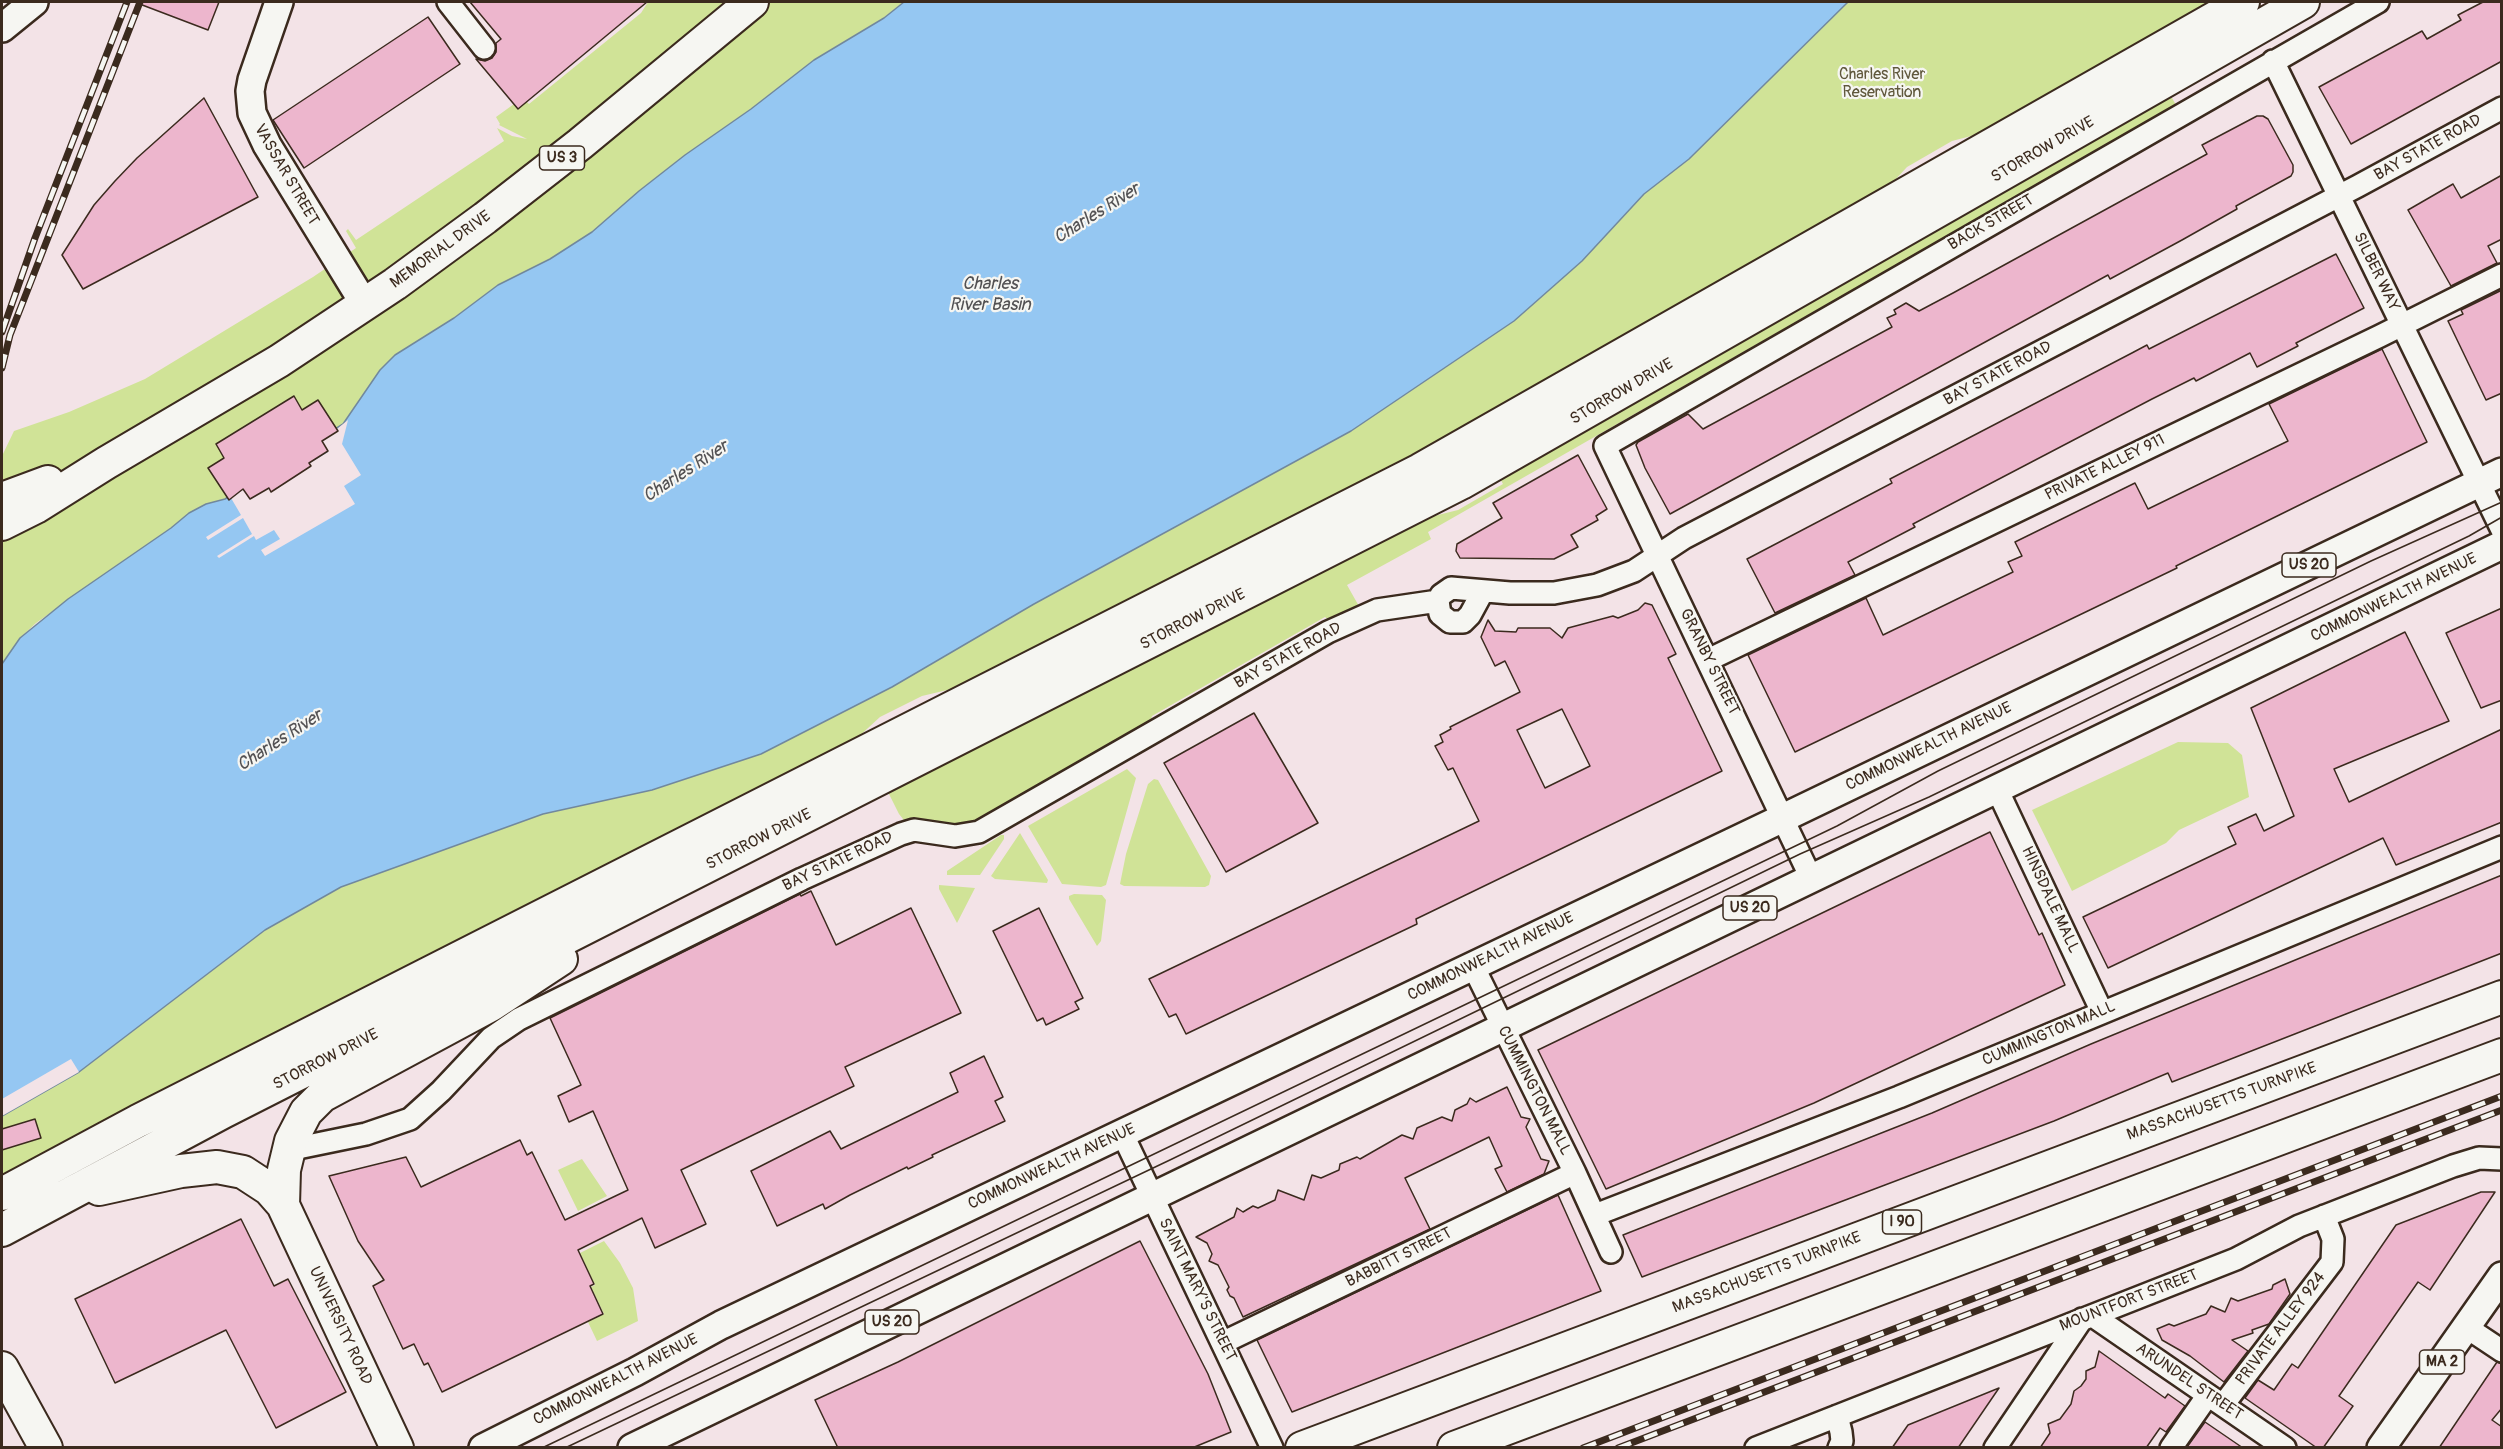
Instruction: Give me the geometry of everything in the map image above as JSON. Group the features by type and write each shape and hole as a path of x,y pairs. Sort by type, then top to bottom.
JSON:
{"highway":[{"name":"MEMORIAL DRIVE","path":"2,524 17,497 106,463 279,361 365,305 485,218 628,105 752,2"},
{"name":"STORROW DRIVE","path":"2,1194 138,1121 1420,470 2243,2"},
{"name":"STORROW DRIVE","path":"2,1230 60,1197 1461,483 2303,2"},
{"path":"2,535 17,497"},
{"path":"283,1205 282,1182 288,1150 300,1121 322,1096 535,978 647,897"},
{"name":"MASSACHUSETTS TURNPIKE","path":"1302,1448 2502,997"},
{"path":"1454,1448 2502,1055"},
{"path":"60,1197 288,1150"},
{"path":"205,1168 228,1168 248,1175 283,1205"},
{"name":"UNIVERSITY ROAD","path":"283,1205 397,1448"},
{"path":"2,1368 46,1448"}],"main road":[{"path":"2,28 34,2"},
{"name":"VASSAR STREET","path":"279,2 252,80 250,91 252,114 267,145 365,305"},
{"name":"COMMONWEALTH AVENUE","path":"483,1448 635,1372 721,1325 2490,478"},
{"name":"COMMONWEALTH AVENUE","path":"632,1448 2502,545"},
{"name":"MA 2","path":"2381,1448 2502,1276"}],"street":[{"path":"448,2 484,48"},
{"name":"BACK STREET","path":"1605,446 2378,2"},
{"name":"SILBER WAY","path":"2273,61 2402,326 2490,478 2502,530"},
{"name":"BAY STATE ROAD","path":"288,1150 366,1134 410,1119 441,1091 491,1038 519,1018 802,879 901,834 914,830 955,836 979,832 1328,632 1377,610 1438,602 1441,595 1451,588 1532,594 1577,590 1616,579 1634,571 1684,538 2339,196 2502,108"},
{"name":"PRIVATE ALLEY 911","path":"1708,660 2402,326 2502,275"},
{"name":"GRANBY STREET","path":"1605,446 1811,878"},
{"path":"1438,602 1440,614 1444,619 1450,622 1463,622 1470,615 1483,591"},
{"name":"HINSDALE MALL","path":"1997,789 2102,1011"},
{"name":"CUMMINGTON MALL","path":"1595,1215 1899,1097 2502,847"},
{"name":"CUMMINGTON MALL","path":"1473,966 1575,1173 1611,1252"},
{"name":"SAINT MARY'S STREET","path":"1122,1133 1268,1439"},
{"name":"MOUNTFORT STREET","path":"1756,1448 2236,1259 2324,1216 2468,1161 2479,1158 2502,1159"},
{"name":"BABBITT STREET","path":"1222,1343 1575,1173"},
{"name":"PRIVATE ALLEY 924","path":"2171,1448 2216,1400 2332,1262 2333,1239 2324,1216"},
{"path":"1995,1448 2088,1317"},
{"name":"ARUNDEL STREET","path":"2088,1317 2216,1400 2284,1448"},
{"path":"2466,1327 2502,1351"},
{"path":"1837,1416 1842,1441 1839,1448"}],"green space":[{"path":"648,2 904,2 884,18 814,60 751,109 685,155 592,232 550,259 498,285 454,318 395,355 380,370 343,424 225,499 206,504 189,513 36,623 20,638 2,664 2,456 14,431 69,412 145,379 313,277 356,248 346,231 348,229 356,240 504,141 497,128 512,136 527,139 499,125 496,117 514,104 518,108 526,101 529,104 641,13"},
{"name":"Charles River Reservation","path":"1848,2 2220,2 1998,129 1952,141 1907,167 1882,194 1396,466 964,686 922,696 880,717 855,740 2,1180 2,1116 79,1072 265,930 341,887 543,814 652,790 848,708 892,687 1034,604 1351,431 1514,321 1582,261 1644,194 1689,159"},
{"path":"2168,91 2176,105 1428,532 1431,539 1347,585 1360,608 1330,621 1325,617 1152,716 1149,726 971,827 907,824 899,814 886,788 1430,517 1458,510 1503,484 1498,475"},
{"path":"2178,742 2228,743 2242,755 2249,797 2179,830 2166,843 2072,891 2032,810"},
{"path":"1127,769 1136,778 1106,885 1101,887 1062,884 1028,826"},
{"path":"1154,779 1158,780 1211,876 1209,885 1205,887 1124,886 1120,884 1126,854 1148,784"},
{"path":"1020,833 1048,880 1047,883 995,879 991,876"},
{"path":"1004,835 1004,839 980,875 947,875 947,871"},
{"path":"939,885 975,888 957,923 939,889"},
{"path":"1074,894 1102,895 1106,900 1101,941 1097,946 1069,899 1069,896"},
{"path":"582,1159 607,1196 578,1211 558,1170"},
{"path":"604,1241 620,1263 633,1288 638,1321 597,1341 588,1322 604,1314 591,1287 595,1285 580,1253"}],"water":[{"name":"Charles River Basin","path":"904,2 1848,2 1689,159 1644,194 1582,261 1514,321 1351,431 1034,604 892,687 761,754 652,790 543,814 341,887 265,930 79,1072 2,1116 2,664 20,638 68,599 189,513 206,504 225,499 343,424 380,370 395,355 454,318 498,285 550,259 592,232 685,155 751,109 814,60 884,18"}],"pier":[{"path":"348,420 342,444 361,475 344,486 355,504 265,556 261,550 280,539 274,530 256,540 254,536 219,558 217,556 252,534 243,518 208,540 206,537 241,515 231,498 243,489 251,499 328,452 322,441"},
{"path":"71,1059 79,1072 2,1116 2,1099"}],"building":[{"path":"137,2 219,2 208,30"},
{"path":"470,2 647,2 518,109 476,59 485,61 492,58 496,52 496,43 501,39"},
{"path":"2483,2 2502,2 2502,61 2351,144 2319,87 2422,31 2427,39 2461,20 2458,15"},
{"path":"428,17 460,64 304,168 273,120"},
{"path":"204,98 258,197 83,289 62,255 94,205 115,181 137,158"},
{"path":"2257,116 2268,119 2293,165 2291,176 2236,206 2237,209 2182,240 2110,279 2108,275 1670,514 1645,468 1636,445 1638,442 1688,414 1703,429 1892,327 1887,318 1896,314 1894,310 1906,303 1919,311 1953,293 2207,154 2202,145"},
{"path":"2502,175 2502,239 2488,246 2497,263 2451,286 2408,210 2453,184 2461,198"},
{"path":"2336,254 2364,308 2296,343 2298,346 2257,367 2250,353 2196,381 2194,378 2152,399 1913,524 1915,527 1848,562 1855,575 1775,613 1747,559 1892,483 1890,479 2147,345 2149,349"},
{"path":"2502,290 2502,393 2486,400 2448,321 2463,314 2461,310"},
{"path":"2382,349 2427,442 2176,566 2177,568 1795,752 1748,655 1866,598 1883,635 2013,572 2008,562 2022,556 2015,542 2135,483 2148,509 2288,441 2269,404"},
{"path":"294,396 302,410 318,400 338,431 322,441 328,451 309,463 311,466 271,492 269,488 250,499 243,489 229,500 208,468 224,458 216,444"},
{"path":"1578,455 1607,509 1596,516 1598,520 1571,535 1578,547 1554,559 1460,558 1456,551 1457,544 1502,518 1493,503"},
{"path":"1645,603 1652,605 1676,654 1668,658 1722,771 1416,919 1417,924 1186,1034 1176,1014 1169,1017 1149,979 1479,821 1453,768 1448,770 1435,746 1443,742 1440,735 1451,729 1450,727 1520,692 1505,661 1495,666 1481,637 1488,620 1495,631 1516,632 1518,628 1550,628 1562,638 1568,628 1613,616 1618,618 1638,610","holes":["1562,709 1590,766 1545,788 1517,730"]},
{"path":"2502,608 2502,700 2481,708 2446,633"},
{"path":"2405,632 2449,721 2334,769 2349,802 2502,729 2502,822 2396,865 2383,838 2108,968 2083,917 2236,844 2228,827 2256,814 2264,831 2294,816 2251,708"},
{"path":"1254,713 1318,823 1226,872 1164,763"},
{"path":"1990,832 2039,935 2042,933 2065,985 1814,1103 1606,1189 1538,1050"},
{"path":"2502,875 2502,953 2172,1082 2168,1073 2054,1121 1642,1277 1623,1235 1932,1113 2091,1044"},
{"path":"811,891 836,945 911,908 961,1013 845,1067 854,1086 681,1170 706,1224 655,1248 642,1218 578,1250 594,1284 590,1286 603,1314 442,1392 428,1363 424,1365 414,1344 403,1349 373,1286 384,1280 358,1241 329,1176 406,1157 421,1187 520,1140 527,1155 532,1152 565,1220 628,1190 593,1111 569,1122 558,1096 581,1085 550,1018 800,894 801,896"},
{"path":"1039,908 1083,998 1075,1002 1079,1009 1046,1025 1043,1018 1037,1021 993,931"},
{"path":"984,1056 1003,1097 995,1101 1005,1121 825,1209 823,1204 777,1226 751,1171 830,1131 841,1149 958,1092 950,1073"},
{"path":"1507,1087 1521,1117 1530,1119 1526,1127 1541,1159 1549,1161 1544,1174 1507,1192 1495,1169 1502,1166 1489,1137 1405,1178 1430,1229 1243,1317 1234,1298 1227,1290 1229,1287 1218,1265 1209,1261 1212,1254 1207,1243 1196,1237 1234,1217 1237,1208 1243,1212 1253,1206 1258,1208 1275,1200 1278,1190 1304,1200 1312,1175 1321,1178 1339,1170 1340,1164 1357,1157 1360,1159 1402,1135 1413,1139 1417,1128 1442,1117 1452,1121 1455,1110 1467,1104 1470,1098 1476,1102"},
{"path":"35,1119 41,1138 2,1150 2,1129"},
{"path":"2481,1192 2495,1192 2430,1290 2418,1282 2339,1396 2353,1406 2323,1448 2317,1448 2245,1398 2258,1380 2274,1390 2292,1364 2298,1368 2396,1225"},
{"path":"1558,1195 1601,1291 1292,1412 1257,1340"},
{"path":"241,1219 274,1286 288,1279 346,1392 276,1428 226,1330 115,1383 75,1299"},
{"path":"1140,1241 1208,1374 1231,1432 1192,1448 838,1448 815,1400 898,1362"},
{"path":"2285,1279 2290,1294 2269,1324 2252,1330 2253,1333 2232,1340 2248,1351 2224,1382 2190,1356 2162,1340 2157,1329 2169,1324 2174,1326 2206,1314 2211,1306 2225,1312 2231,1298 2238,1301 2272,1289 2273,1285"},
{"path":"2099,1351 2165,1398 2168,1394 2185,1406 2166,1432 2160,1428 2146,1448 2040,1448 2050,1433 2048,1424 2060,1419 2071,1404 2074,1391 2086,1379 2086,1371 2095,1367"},
{"path":"2497,1362 2502,1364 2502,1408 2492,1420 2502,1427 2502,1448 2439,1448"},
{"path":"1999,1388 1958,1448 1892,1448 1908,1425"},
{"path":"2205,1422 2243,1448 2187,1447"}],"tram line":[{"path":"542,1448 1837,826 1938,771 2371,561 2502,502"},
{"path":"565,1448 1172,1159 1800,854 1929,797 2469,536 2502,517"}],"railway":[{"path":"2,332 35,238 127,2"},
{"path":"2,368 10,335 140,2"},
{"path":"1583,1448 2502,1096"},
{"path":"1618,1448 2502,1110"}],"water label":[{"name":"Charles River","path":"1097,214"},
{"name":"Charles River","path":"686,472"},
{"name":"Charles River","path":"280,741"}]}
